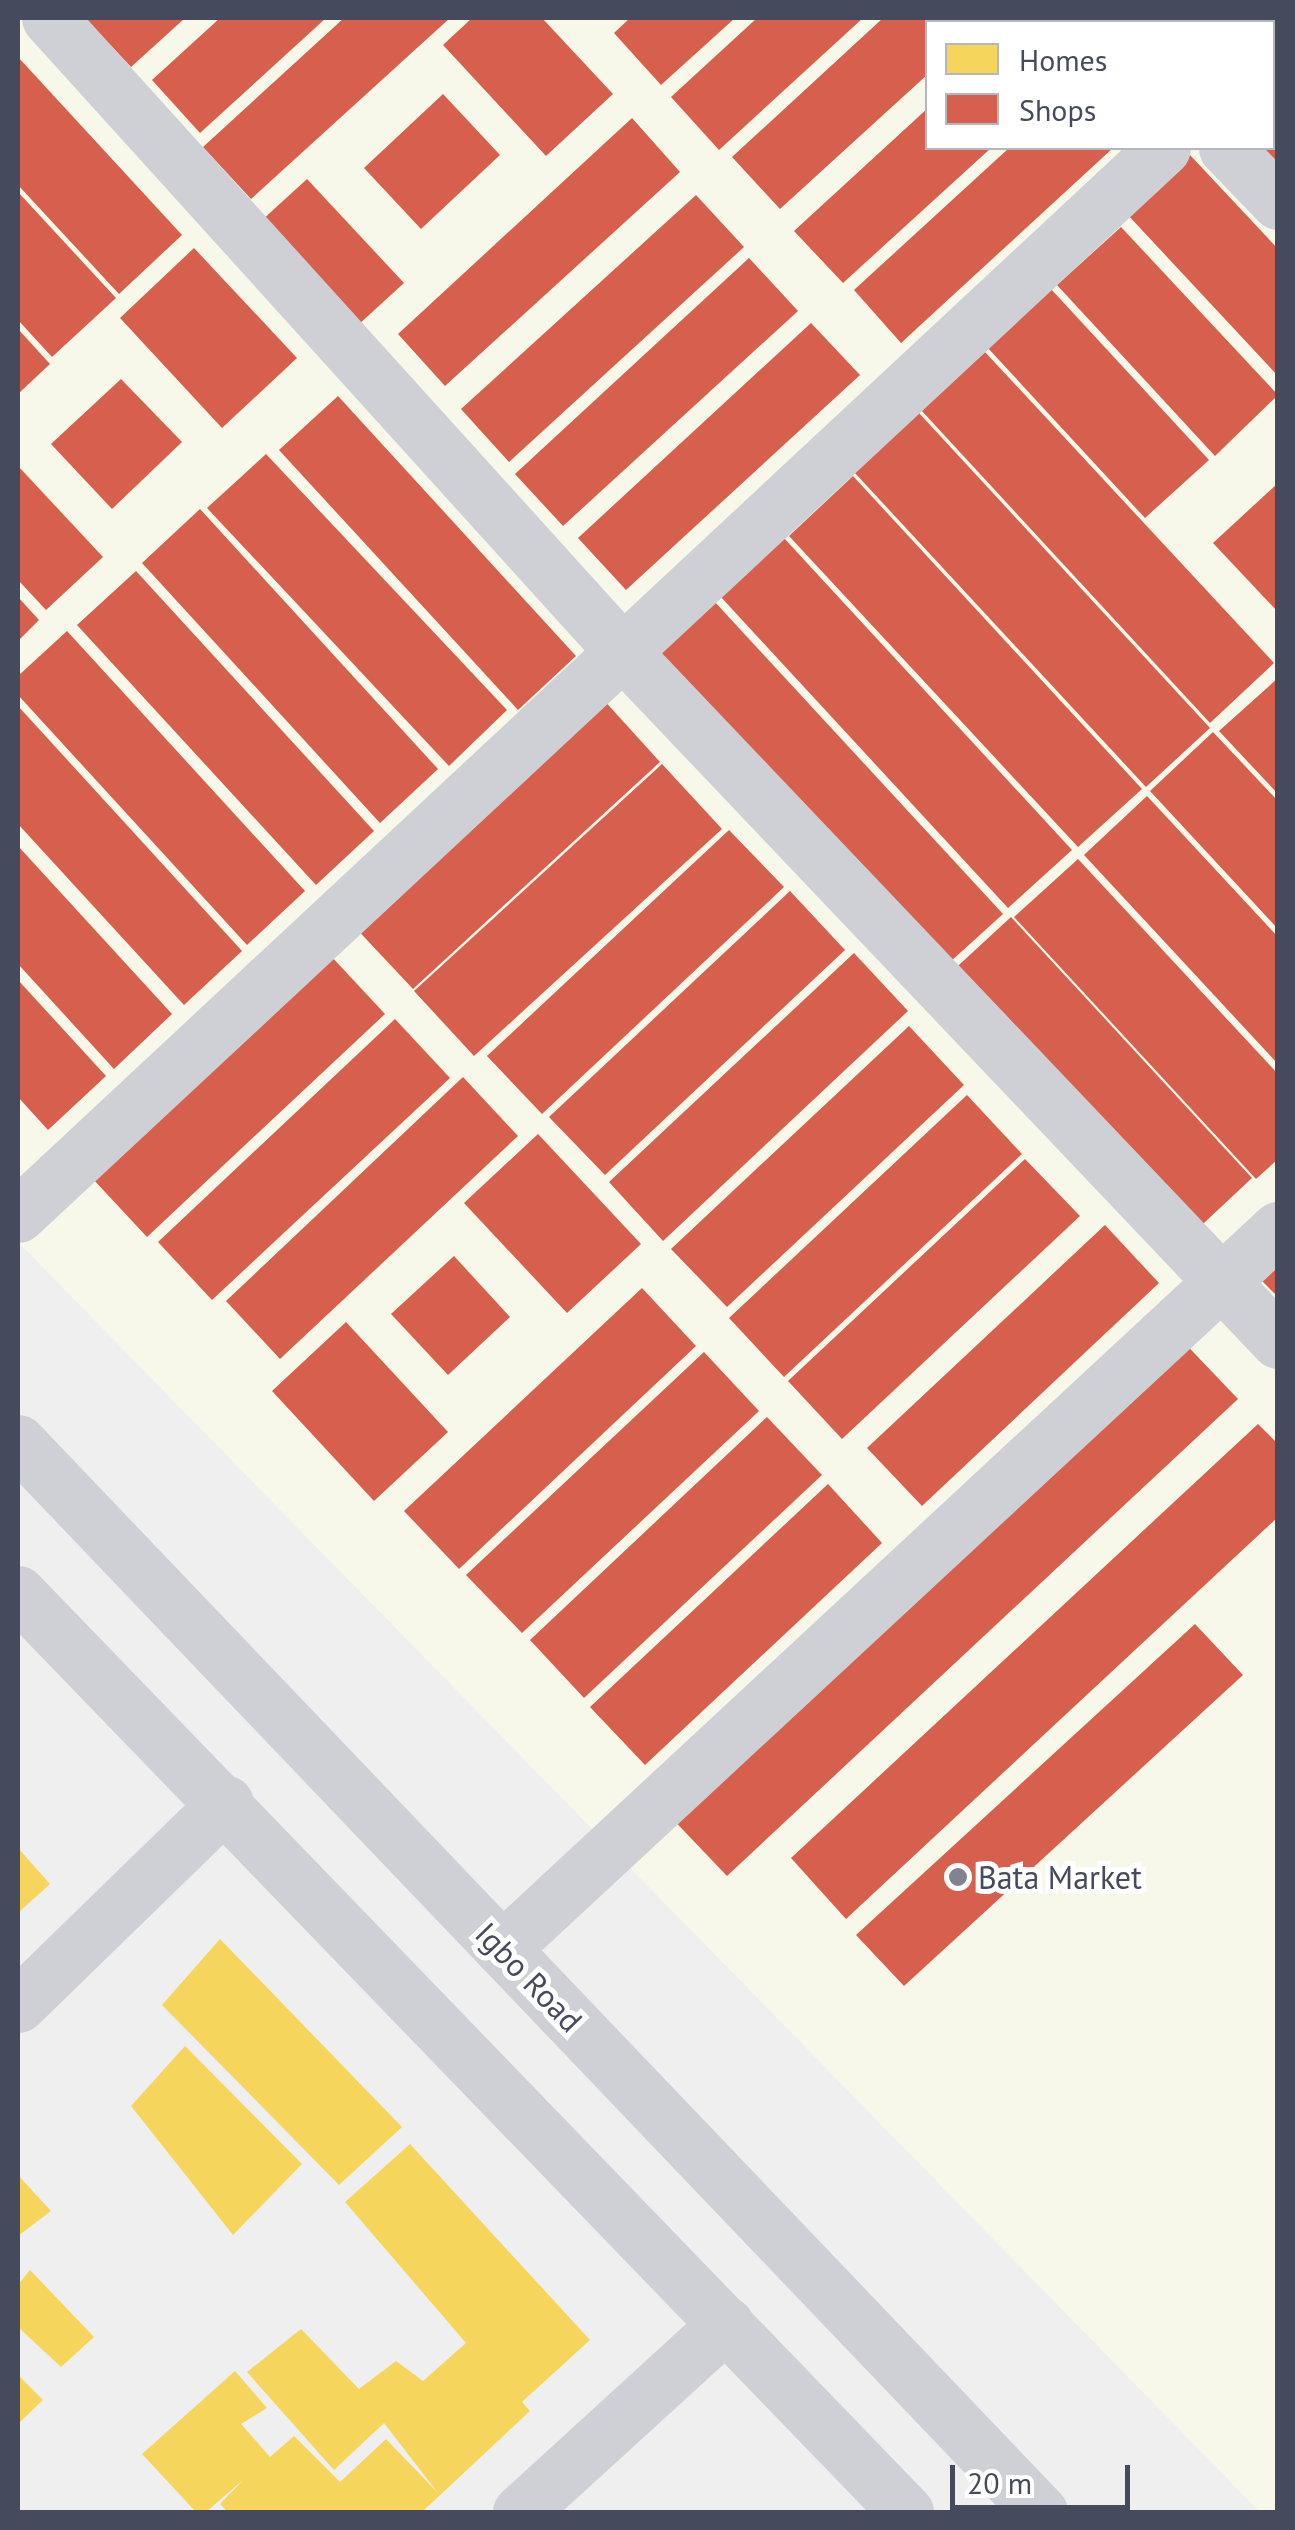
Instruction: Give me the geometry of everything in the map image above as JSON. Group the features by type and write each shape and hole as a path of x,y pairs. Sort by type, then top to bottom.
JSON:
{"street":[{"path":"18,26 26,18"},
{"path":"49,18 622,651 1278,1341"},
{"path":"18,1214 1161,150"},
{"path":"1228,150 1278,202"},
{"path":"502,1949 1278,1229"},
{"name":"Igbo Road","path":"18,1442 1040,2512"},
{"path":"18,1593 226,1803 906,2512"},
{"path":"18,2005 226,1803"},
{"path":"520,2512 726,2324"}],"shaded area":[{"name":"Bata Market","path":"18,18 1277,18 1277,2512 1260,2512 18,1242"}],"building: Homes":[{"path":"18,1848 50,1884 18,1913"},
{"path":"220,1939 402,2127 339,2185 162,2005"},
{"path":"185,2046 302,2164 233,2235 131,2106"},
{"path":"410,2144 590,2340 522,2402 530,2411 422,2512 228,2512 220,2504 243,2480 206,2512 196,2512 142,2454 235,2371 267,2408 241,2424 270,2457 294,2436 340,2482 386,2439 438,2493 384,2423 334,2470 247,2372 301,2329 359,2389 396,2361 423,2381 466,2343 345,2202"},
{"path":"18,2175 51,2211 18,2236"},
{"path":"30,2270 94,2337 61,2367 18,2327 18,2285"},
{"path":"18,2375 43,2400 18,2424"}],"building: Shops":[{"path":"85,18 185,18 131,67"},
{"path":"220,18 326,18 200,133 152,80"},
{"path":"344,18 450,18 251,199 203,147"},
{"path":"472,18 542,18 613,94 546,156 443,45"},
{"path":"630,18 735,18 661,85 614,33"},
{"path":"757,18 863,18 719,150 671,97"},
{"path":"883,18 989,18 925,20 925,77 780,209 732,157"},
{"path":"1148,18 1213,18 1210,20"},
{"path":"18,57 182,235 119,294 18,185"},
{"path":"1278,92 1278,165 1263,150 1275,150"},
{"path":"443,94 500,155 421,229 364,168"},
{"path":"925,111 925,150 989,150 843,283 794,231"},
{"path":"632,118 680,172 445,386 398,334"},
{"path":"1007,150 1111,150 901,343 854,290"},
{"path":"1190,155 1278,249 1278,376 1127,214"},
{"path":"307,179 404,283 346,336 249,232"},
{"path":"18,192 116,298 52,357 18,320"},
{"path":"696,195 744,247 509,462 461,409"},
{"path":"1121,227 1278,395 1215,456 1057,285"},
{"path":"194,248 297,358 222,428 120,318"},
{"path":"749,258 798,311 563,526 515,474"},
{"path":"1050,288 1209,460 1145,518 987,347"},
{"path":"811,323 860,375 626,590 578,538"},
{"path":"18,329 50,364 18,394"},
{"path":"985,352 1274,663 1210,723 921,410"},
{"path":"121,379 182,442 112,509 51,444"},
{"path":"338,396 576,656 518,710 279,450"},
{"path":"919,413 1210,728 1146,787 854,472"},
{"path":"266,454 507,710 449,766 207,508"},
{"path":"18,466 103,557 46,610 18,580"},
{"path":"853,476 1142,789 1078,847 789,536"},
{"path":"1278,483 1278,612 1213,543"},
{"path":"200,509 438,769 380,823 142,563"},
{"path":"783,537 1072,850 1008,908 720,596"},
{"path":"136,571 374,831 316,885 77,625"},
{"path":"18,597 39,620 18,641"},
{"path":"714,601 1003,914 939,972 650,661"},
{"path":"67,631 305,891 247,945 18,695 18,676"},
{"path":"1278,678 1278,794 1219,731"},
{"path":"601,697 660,762 413,989 352,924"},
{"path":"18,706 242,951 184,1005 18,824"},
{"path":"1213,732 1278,801 1278,929 1150,791"},
{"path":"662,764 722,829 474,1056 414,991"},
{"path":"1147,796 1278,937 1278,1064 1084,855"},
{"path":"729,830 784,887 542,1114 487,1056"},
{"path":"18,846 172,1014 114,1069 18,964"},
{"path":"1078,859 1278,1074 1278,1159 1256,1179 1014,917"},
{"path":"790,891 845,950 605,1175 549,1117"},
{"path":"1011,917 1252,1178 1189,1237 947,976"},
{"path":"854,953 908,1011 663,1241 609,1182"},
{"path":"330,955 385,1014 147,1237 92,1178"},
{"path":"18,980 106,1076 48,1130 18,1097"},
{"path":"395,1019 450,1078 212,1300 158,1242"},
{"path":"909,1026 964,1085 727,1307 671,1249"},
{"path":"463,1077 518,1136 280,1359 226,1301"},
{"path":"967,1095 1022,1154 784,1377 729,1318"},
{"path":"538,1134 641,1244 567,1313 464,1203"},
{"path":"1025,1159 1080,1216 842,1439 788,1381"},
{"path":"1105,1225 1159,1283 922,1506 867,1448"},
{"path":"454,1256 510,1317 448,1375 391,1314"},
{"path":"1278,1261 1278,1297 1259,1278"},
{"path":"642,1288 696,1346 459,1569 404,1511"},
{"path":"346,1322 448,1432 374,1501 272,1391"},
{"path":"1175,1333 1238,1399 727,1876 664,1810"},
{"path":"704,1352 759,1411 522,1633 466,1575"},
{"path":"767,1417 822,1475 584,1698 530,1640"},
{"path":"1258,1424 1278,1444 1278,1517 846,1919 791,1858"},
{"path":"828,1484 882,1543 645,1765 590,1707"},
{"path":"1195,1624 1243,1675 904,1986 856,1935"}],"place":[{"name":"Bata Market","path":"958,1877"}]}
